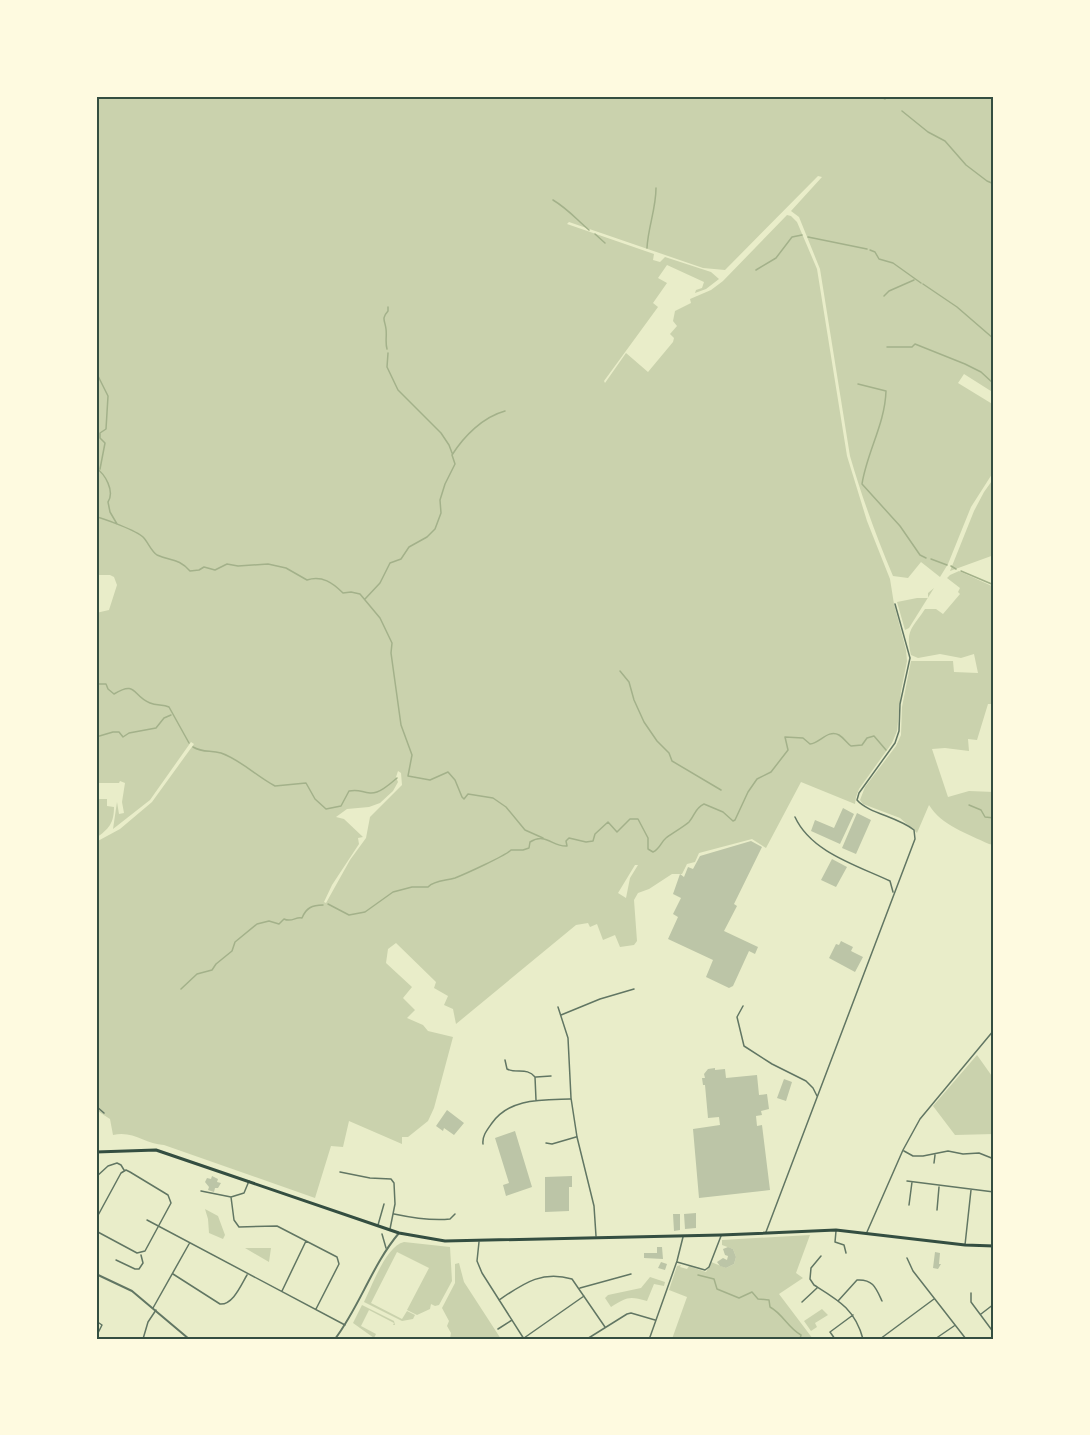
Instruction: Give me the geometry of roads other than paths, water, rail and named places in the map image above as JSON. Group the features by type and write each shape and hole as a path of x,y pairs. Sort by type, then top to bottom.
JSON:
{"highway":[{"path":"96,1152 156,1150 399,1233 445,1241 836,1230 965,1245 994,1246"}],"street":[{"path":"766,1232 916,834 904,822 865,806 857,800 859,793 895,743 898,730 900,704 910,658 895,604"},
{"path":"795,817 801,831 810,839 826,850 890,881 894,893"},
{"path":"561,1016 600,999 634,989"},
{"path":"743,1006 737,1017 744,1046 772,1064 806,1081 813,1088 817,1097"},
{"path":"558,1007 568,1038 571,1098 577,1137 594,1206 596,1238"},
{"path":"867,1233 903,1150 920,1119 994,1030"},
{"path":"505,1060 507,1069 528,1071 535,1077 551,1076"},
{"path":"535,1077 536,1100"},
{"path":"483,1144 482,1138 498,1114 513,1105 536,1100 571,1098"},
{"path":"96,1106 104,1113"},
{"path":"546,1143 552,1144 577,1137"},
{"path":"903,1150 913,1156 948,1151 963,1154 979,1153 994,1159"},
{"path":"934,1163 935,1154"},
{"path":"96,1177 103,1170 117,1163 124,1171"},
{"path":"96,1219 124,1171"},
{"path":"124,1171 130,1172 171,1199 160,1226 141,1253"},
{"path":"339,1172 370,1178 391,1179 396,1192 389,1229"},
{"path":"201,1191 231,1197 244,1193 249,1180"},
{"path":"907,1180 994,1192"},
{"path":"909,1205 912,1181"},
{"path":"937,1210 939,1185"},
{"path":"965,1245 971,1190"},
{"path":"231,1197 234,1221 239,1227 277,1226 339,1260 316,1310"},
{"path":"378,1226 384,1204"},
{"path":"393,1214 442,1220 450,1219 455,1214"},
{"path":"147,1221 346,1325"},
{"path":"836,1230 835,1242 844,1245 846,1253"},
{"path":"96,1231 141,1253"},
{"path":"334,1339 346,1325 386,1248 399,1233"},
{"path":"382,1234 386,1248"},
{"path":"677,1261 705,1270 709,1267 721,1235"},
{"path":"648,1339 677,1261 683,1236"},
{"path":"281,1291 306,1241"},
{"path":"479,1241 477,1261 482,1273 524,1339 584,1296"},
{"path":"143,1339 148,1322 189,1243"},
{"path":"116,1260 140,1269 143,1263 141,1253"},
{"path":"821,1256 811,1268 810,1278 853,1315 863,1339"},
{"path":"908,1258 913,1271 966,1339"},
{"path":"96,1274 132,1291 189,1339"},
{"path":"173,1274 225,1305 230,1302 248,1274"},
{"path":"579,1288 631,1274"},
{"path":"499,1300 533,1278 563,1276 572,1279 605,1327"},
{"path":"838,1301 857,1280 866,1279 872,1283 882,1301"},
{"path":"802,1302 818,1287"},
{"path":"971,1293 970,1302 994,1333"},
{"path":"880,1339 934,1299"},
{"path":"980,1314 994,1304"},
{"path":"587,1339 627,1314 656,1320"},
{"path":"835,1339 830,1332 853,1315"},
{"path":"498,1329 512,1320"},
{"path":"96,1321 102,1325 96,1337"},
{"path":"935,1339 955,1325"}],"waterway":[{"path":"880,96 885,99"},
{"path":"902,111 928,132 945,141 966,165 994,184"},
{"path":"647,248 656,188"},
{"path":"553,200 589,230"},
{"path":"595,234 605,243"},
{"path":"756,270 776,258 792,237 802,235"},
{"path":"808,237 867,249"},
{"path":"870,250 875,252 879,259 893,263 921,283"},
{"path":"884,296 889,291 914,280"},
{"path":"923,284 957,307 994,339"},
{"path":"387,349 384,318 388,307"},
{"path":"887,347 912,347 915,344 981,372 994,384"},
{"path":"388,353 387,367 398,390 441,433 452,453"},
{"path":"96,372 108,396 106,429 100,433 100,438 105,443 100,469"},
{"path":"858,384 886,391 883,415 862,484 900,526 920,555 926,558"},
{"path":"365,599 380,583 390,563 401,559 409,547 427,537 435,529 441,513 440,500 455,464 452,455 457,448 468,434 482,423 505,411"},
{"path":"96,468 103,474 110,488 108,502 110,512 117,524"},
{"path":"96,517 140,534 157,555 178,562 190,571 204,567 215,570 227,564 238,566 268,564 286,568 307,580 327,581 343,593 360,594 380,618 392,643 391,653 401,725 412,755 408,776 430,780 448,772 455,780 464,799 468,794 493,798 506,807 525,830 543,838"},
{"path":"931,559 947,565"},
{"path":"951,566 956,569"},
{"path":"961,571 994,585"},
{"path":"620,671 629,682 644,722 657,741 669,753 672,761 721,790"},
{"path":"96,684 106,684 114,694 121,690 131,689 150,703 169,707 189,743"},
{"path":"96,737 113,732 119,732 123,737 129,733 156,728 164,718 171,715"},
{"path":"328,904 349,915 365,912 393,892 412,887 428,887 437,882 455,878 511,850 529,848 530,842 536,839 545,839 562,846 567,846 566,841 569,838 586,842 593,841 595,834 608,822 617,832 630,819 638,819 648,838 648,849 653,852 666,838 689,822 704,804 723,812 733,821 735,820 757,779 771,772 788,750 785,737 803,738 810,744 835,734 841,736 851,746 862,745 867,738 874,736 886,750"},
{"path":"193,747 228,756 275,786 306,783 315,799 326,809 341,806 349,791 377,792 397,778"},
{"path":"969,805 981,810 985,817 994,818"},
{"path":"181,989 197,974 212,970 232,951 235,942 257,924 269,921 279,924 284,919 302,918 310,908 323,905"},
{"path":"698,1275 714,1279 717,1289 739,1298 752,1292 758,1299 769,1300 770,1307 801,1335 800,1339"}]}
